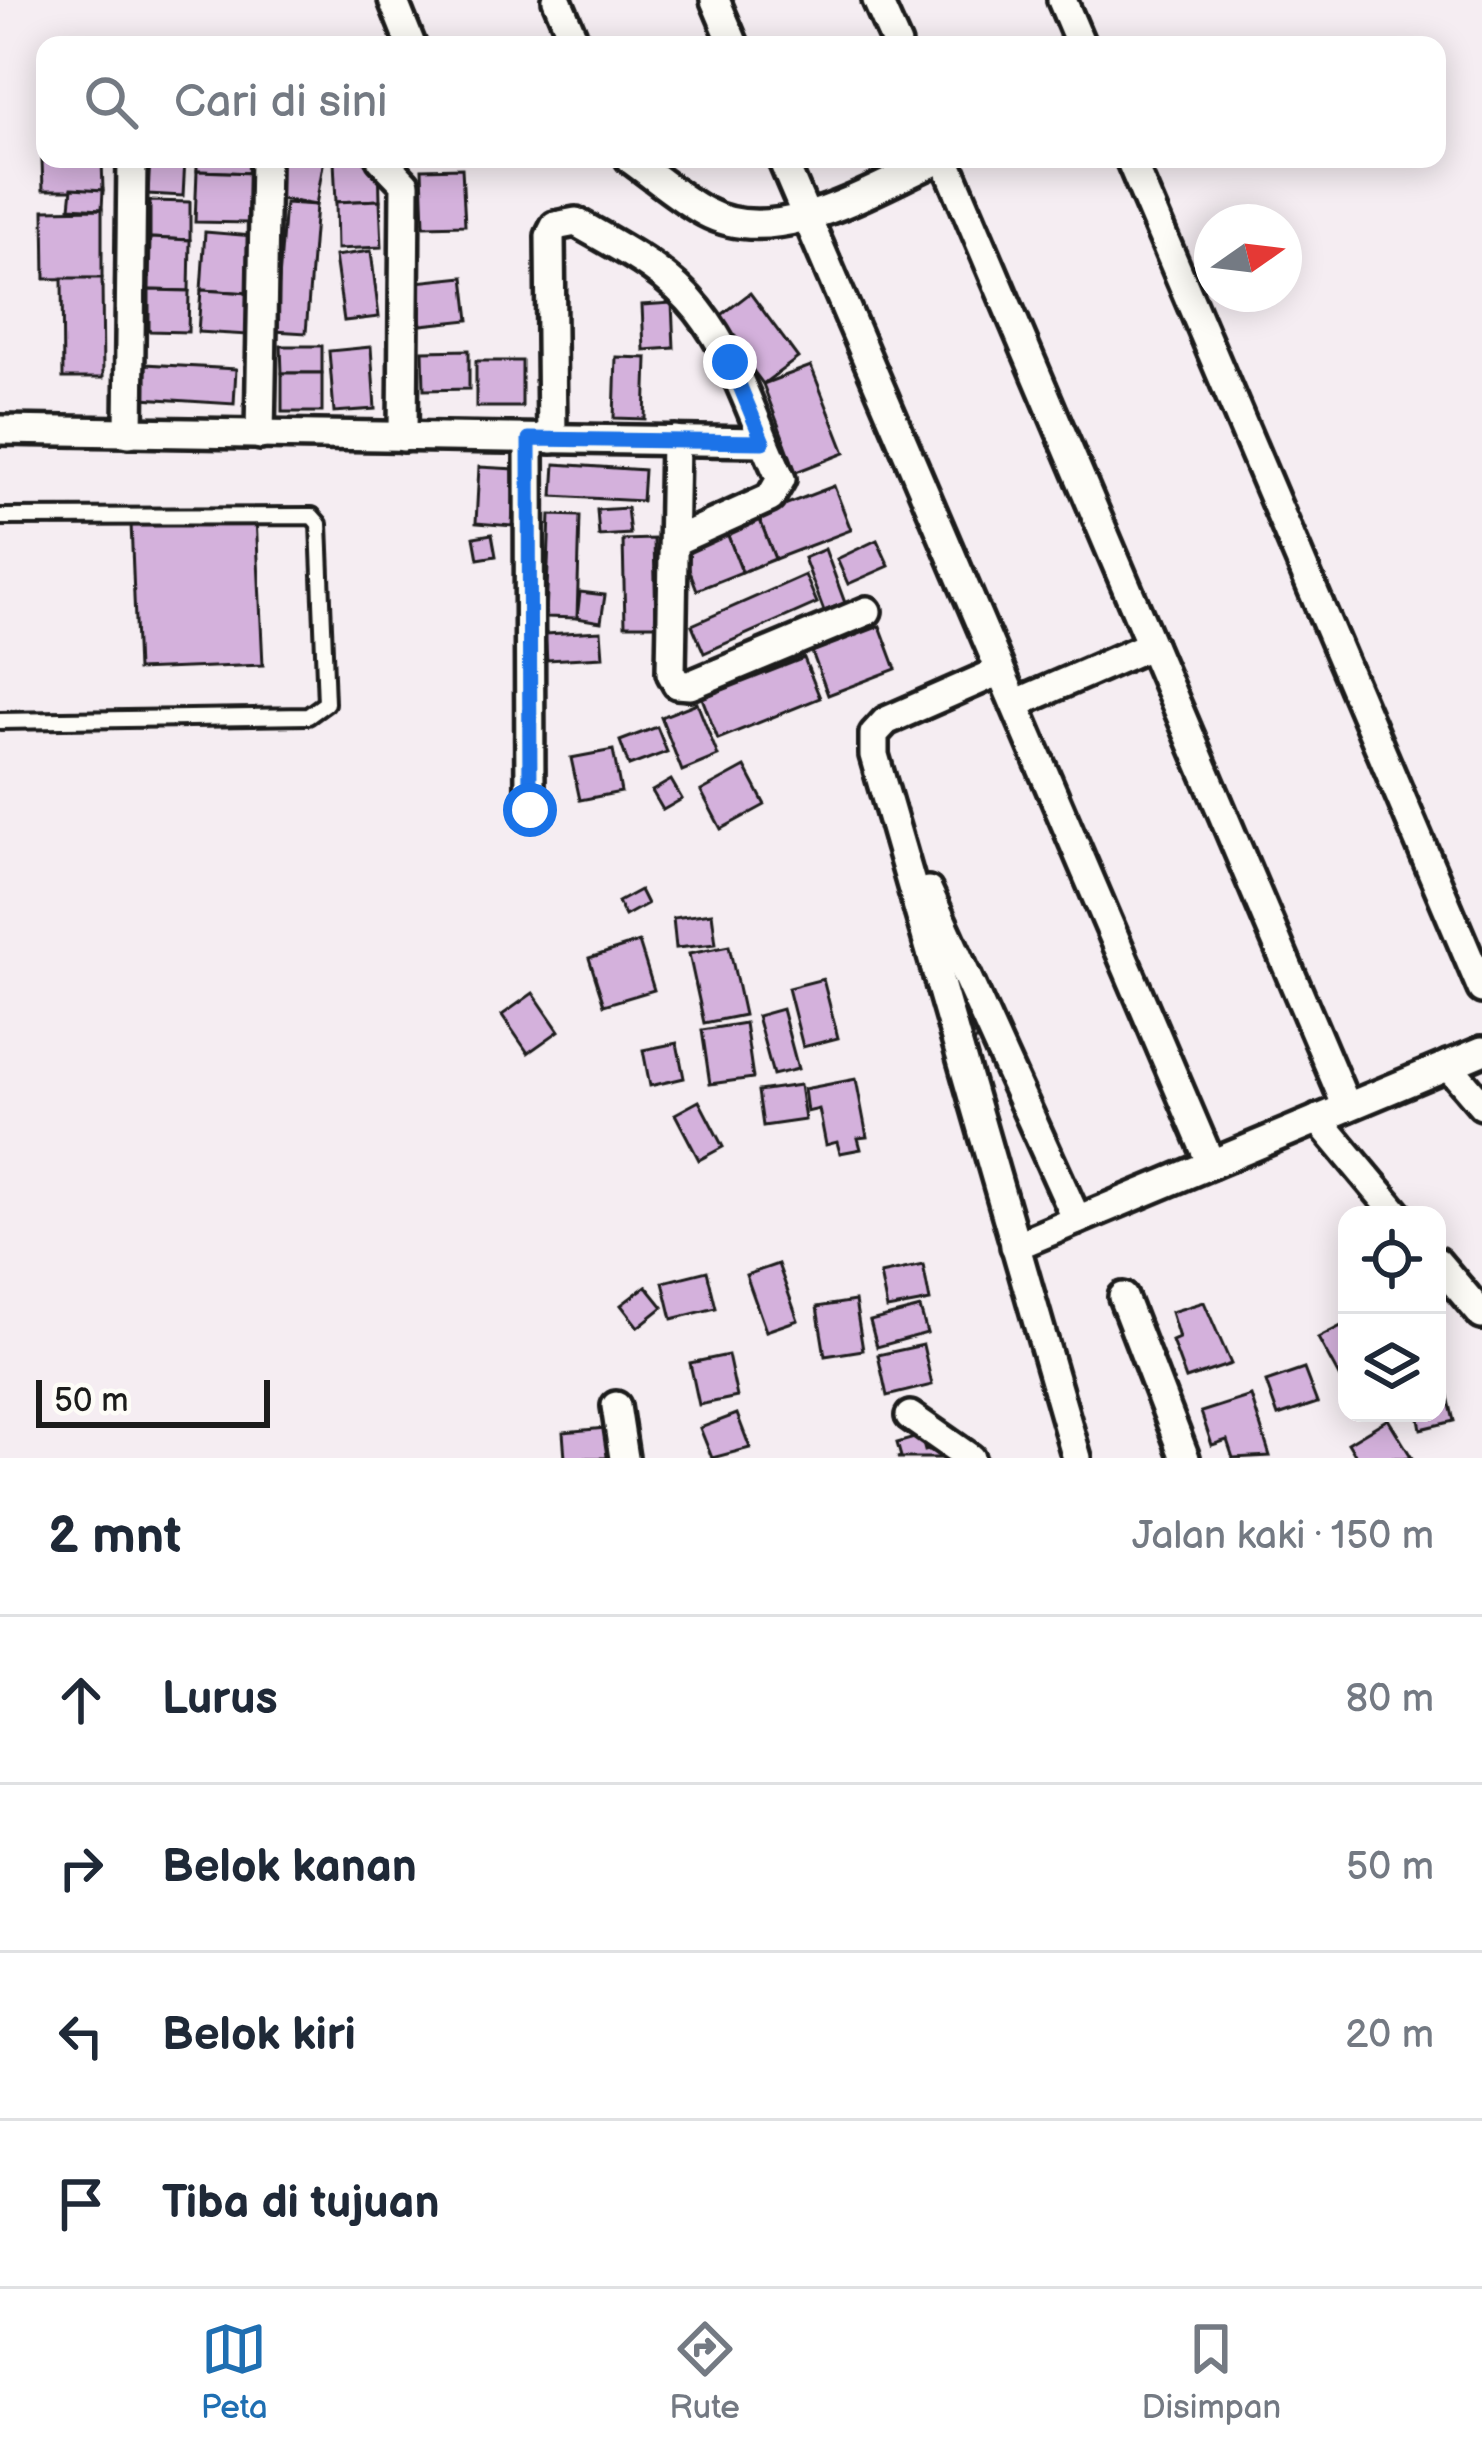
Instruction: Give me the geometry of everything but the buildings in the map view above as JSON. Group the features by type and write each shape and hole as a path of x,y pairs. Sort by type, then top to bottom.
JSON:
{"street":[{"path":"393,0 407,36"},
{"path":"556,0 572,36"},
{"path":"715,0 730,36"},
{"path":"877,0 893,36"},
{"path":"1062,0 1077,36"},
{"path":"129,433 132,168"},
{"path":"260,435 265,168"},
{"path":"390,168 405,184 403,437"},
{"path":"642,168 707,214 753,226 807,216 922,168"},
{"path":"786,168 1211,1164"},
{"path":"947,168 1348,1107"},
{"path":"1134,168 1482,988"},
{"path":"530,810 550,236 563,221 576,222 652,266 698,308 730,362 781,479 778,489 675,541"},
{"path":"0,430 763,442"},
{"path":"675,440 671,673 677,684 690,685 867,611"},
{"path":"1015,704 1151,645"},
{"path":"1000,670 886,721 874,734 874,755 1077,1458"},
{"path":"887,800 1077,1220"},
{"path":"1015,1246 1482,1051"},
{"path":"1448,1066 1482,1105"},
{"path":"1318,1119 1390,1206"},
{"path":"1446,1273 1482,1316"},
{"path":"1123,1297 1185,1458"},
{"path":"616,1406 624,1458"},
{"path":"910,1416 970,1458"}],"lane":[{"path":"0,517 301,512 312,516 319,524 326,703 308,716 0,721"}],"route":[{"path":"530,810 529,439 763,442 730,362"}]}
